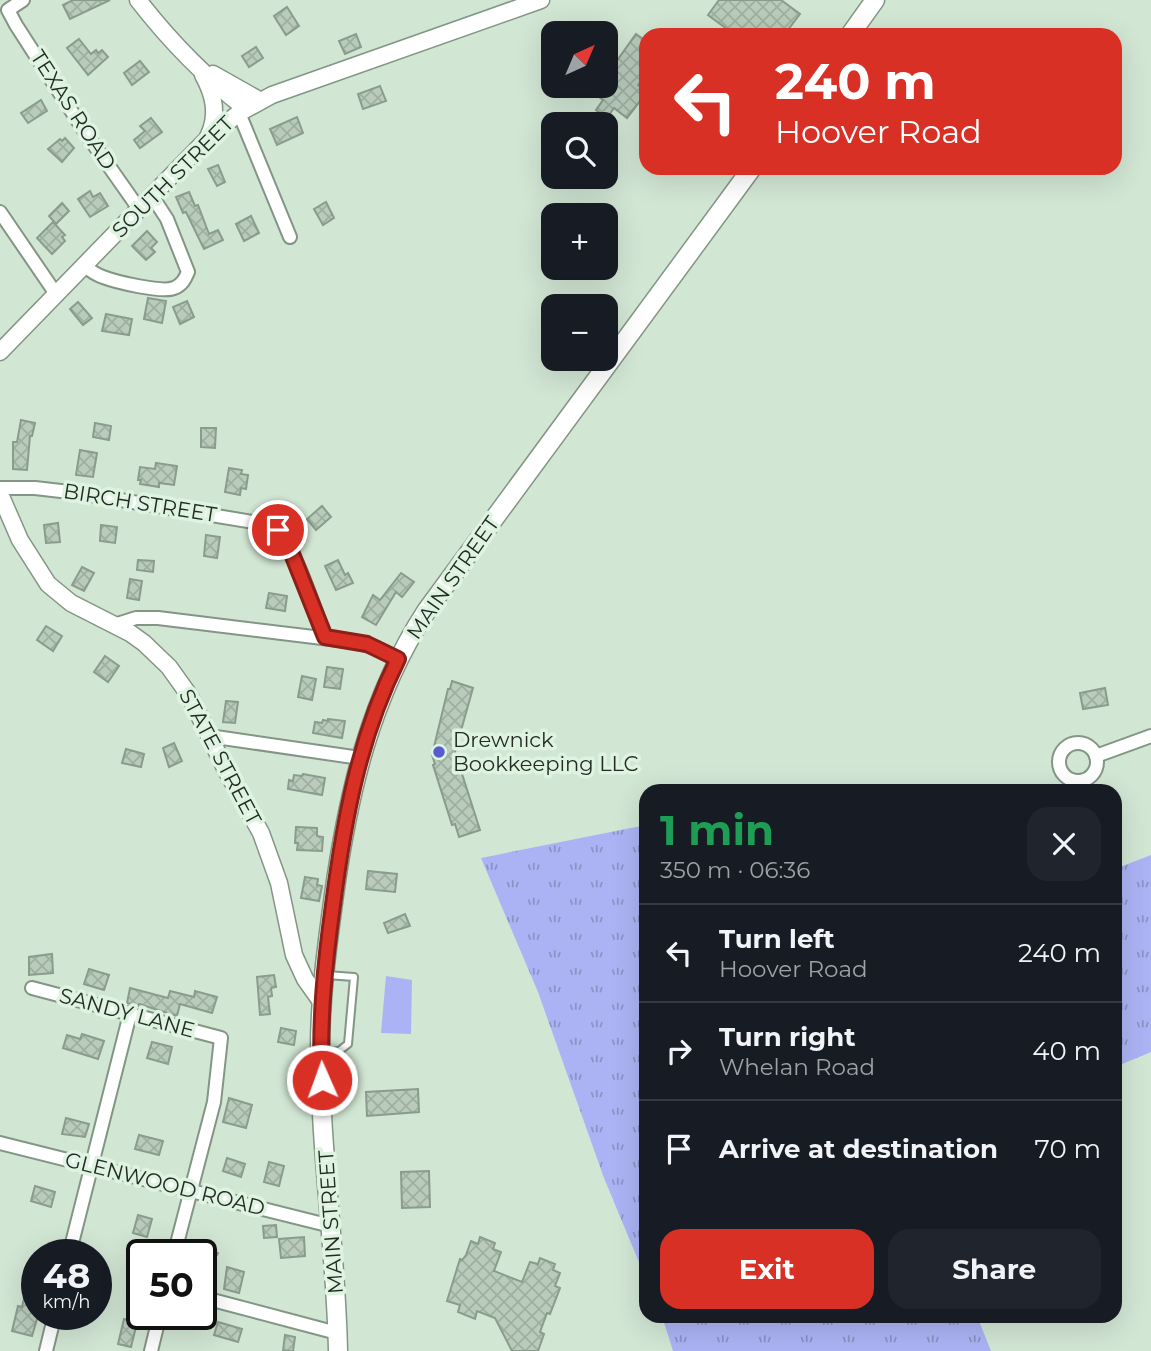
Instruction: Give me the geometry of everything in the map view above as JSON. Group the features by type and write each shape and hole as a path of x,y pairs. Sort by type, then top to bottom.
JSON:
{"main road":[{"path":"855,28 875,0"},
{"name":"MAIN STREET","path":"338,1351 320,1051 322,1003 344,828 360,758 380,698 416,627 747,175"}],"street":[{"name":"TEXAS ROAD","path":"23,0 8,10 85,132 139,209"},
{"path":"138,0 162,29 221,89 248,107 290,237"},
{"name":"SOUTH STREET","path":"0,352 208,138 248,107 541,0"},
{"path":"196,64 213,99 214,116 208,138"},
{"path":"84,266 102,277 164,289 181,284 188,272 167,219 152,196"},
{"path":"0,212 57,294"},
{"name":"BIRCH STREET","path":"0,488 35,488 92,495 262,522 278,530 288,544 325,637"},
{"name":"STATE STREET","path":"0,494 20,540 48,584 71,603 144,643 169,667 189,695 264,840 279,883 295,955 304,979 322,1003"},
{"path":"114,625 136,618 158,618 325,637 367,644 398,659"},
{"path":"209,736 360,758"},
{"path":"1096,757 1151,736"},
{"name":"SANDY LANE","path":"32,988 222,1038 217,1087 190,1190"},
{"path":"73,1239 130,1014"},
{"name":"GLENWOOD ROAD","path":"0,1143 331,1226"},
{"path":"178,1239 190,1190"},
{"path":"217,1301 337,1333"},
{"path":"46,1351 51,1330"},
{"path":"151,1351 156,1330"}],"lane":[{"path":"320,1051 339,1051 348,1044 354,977 324,974"}],"green space":[{"path":"639,826 639,1262 604,1178 538,992 481,858"},
{"path":"1151,855 1151,1052 1122,1064 1122,866"},
{"path":"386,976 412,980 411,1034 381,1033"},
{"path":"664,1323 980,1323 991,1351 673,1351"}],"building":[{"path":"73,0 110,0 70,19 63,5"},
{"path":"719,0 781,0 800,14 789,28 726,28 708,15"},
{"path":"287,7 299,26 286,35 274,16"},
{"path":"356,34 361,47 345,54 339,41"},
{"path":"636,34 639,36 639,102 627,118 614,108 611,112 596,110 603,100 600,98 618,98 618,59"},
{"path":"79,39 91,54 102,50 108,57 88,75 67,48"},
{"path":"256,47 263,58 249,67 242,56"},
{"path":"140,61 149,72 132,85 124,73"},
{"path":"380,86 386,101 363,109 358,94"},
{"path":"41,100 47,111 28,123 21,113"},
{"path":"297,117 303,133 277,145 270,129"},
{"path":"151,118 162,132 140,148 134,140 145,131 140,126"},
{"path":"65,138 74,148 62,162 48,149"},
{"path":"218,165 225,182 217,186 208,169"},
{"path":"90,191 93,197 100,193 108,206 90,217 78,199"},
{"path":"189,192 195,206 198,205 209,234 218,230 223,240 204,249 176,197"},
{"path":"326,202 334,218 323,225 314,209"},
{"path":"62,203 69,211 56,224 49,216"},
{"path":"251,216 259,233 244,241 236,224"},
{"path":"53,222 65,235 62,237 65,241 52,254 37,238"},
{"path":"147,231 157,242 151,248 155,252 146,260 132,246"},
{"path":"148,298 166,301 162,323 144,319"},
{"path":"187,301 194,317 180,324 173,307"},
{"path":"78,302 92,318 83,325 70,309"},
{"path":"106,314 132,319 129,335 102,331"},
{"path":"21,420 35,423 30,436 27,470 13,469 13,442 17,442"},
{"path":"95,423 111,426 109,440 93,437"},
{"path":"201,428 216,428 215,448 201,447"},
{"path":"80,450 97,453 93,477 76,475"},
{"path":"156,463 177,466 174,485 159,483 159,487 140,484 140,467 155,469"},
{"path":"229,468 242,470 241,474 248,475 246,489 241,488 240,495 225,492"},
{"path":"322,506 331,517 316,530 307,519"},
{"path":"58,523 60,542 46,543 44,525"},
{"path":"101,525 117,527 115,543 100,541"},
{"path":"206,535 220,537 217,558 204,556"},
{"path":"138,560 154,561 153,572 137,570"},
{"path":"338,560 345,575 348,573 353,583 336,590 325,566"},
{"path":"82,567 94,573 84,591 72,585"},
{"path":"401,573 414,582 402,597 396,592 376,625 362,617 373,595 380,600"},
{"path":"130,579 142,581 139,600 127,598"},
{"path":"269,593 287,596 285,611 266,608"},
{"path":"46,626 62,636 53,651 37,640"},
{"path":"105,656 119,666 108,682 94,672"},
{"path":"327,667 343,669 340,689 324,687"},
{"path":"302,676 316,679 312,700 298,697"},
{"path":"452,681 473,688 455,752 480,830 459,837 455,824 452,825 432,755"},
{"path":"1105,688 1108,705 1083,709 1080,693"},
{"path":"226,701 238,702 235,723 223,722"},
{"path":"328,719 345,721 342,738 313,733 315,722 322,723"},
{"path":"174,743 182,761 169,767 163,748"},
{"path":"126,749 144,754 141,767 122,763"},
{"path":"294,775 325,778 322,795 288,789 289,780 293,781"},
{"path":"296,827 317,828 317,836 323,837 322,851 297,850"},
{"path":"368,871 397,874 395,892 366,889"},
{"path":"305,877 318,879 317,885 322,886 319,901 301,898"},
{"path":"405,914 410,926 388,933 384,923"},
{"path":"52,954 53,973 29,975 29,957"},
{"path":"89,969 109,975 104,990 84,984"},
{"path":"274,975 276,987 271,988 272,996 268,997 270,1014 260,1015 257,977"},
{"path":"130,988 168,998 170,991 194,997 195,991 217,997 212,1013 180,1004 177,1016 127,1003"},
{"path":"281,1028 296,1031 294,1045 278,1042"},
{"path":"82,1034 104,1041 98,1059 63,1048 67,1035 80,1039"},
{"path":"152,1042 172,1047 168,1064 147,1058"},
{"path":"418,1089 419,1112 367,1116 366,1092"},
{"path":"229,1098 252,1105 246,1128 223,1122"},
{"path":"66,1118 89,1124 85,1137 62,1134"},
{"path":"139,1135 163,1141 159,1155 135,1149"},
{"path":"227,1158 245,1164 241,1177 223,1171"},
{"path":"269,1162 284,1166 279,1186 264,1182"},
{"path":"429,1171 430,1207 402,1208 401,1172"},
{"path":"35,1186 55,1192 51,1207 31,1201"},
{"path":"138,1215 152,1219 147,1237 133,1233"},
{"path":"276,1225 277,1237 264,1238 263,1226"},
{"path":"304,1237 305,1256 281,1258 279,1239"},
{"path":"480,1237 495,1243 493,1249 501,1252 494,1271 522,1282 530,1262 538,1264 540,1258 555,1264 553,1270 560,1273 555,1286 560,1288 540,1332 544,1334 538,1351 512,1351 495,1318 477,1311 475,1319 458,1312 460,1305 447,1301 460,1259 466,1255 471,1241 478,1244"},
{"path":"227,1267 244,1272 239,1293 224,1289"},
{"path":"18,1306 21,1307 21,1330 34,1330 32,1336 12,1331"},
{"path":"124,1319 126,1330 135,1330 131,1347 118,1344"},
{"path":"218,1322 242,1329 238,1342 214,1335"},
{"path":"285,1335 295,1337 293,1351 283,1351"}],"place":[{"name":"Drewnick Bookkeeping LLC","path":"439,752"}],"route":[{"path":"278,530 288,544 325,637 367,644 398,659 371,721 344,828 324,974 320,1051 322,1080"}]}
